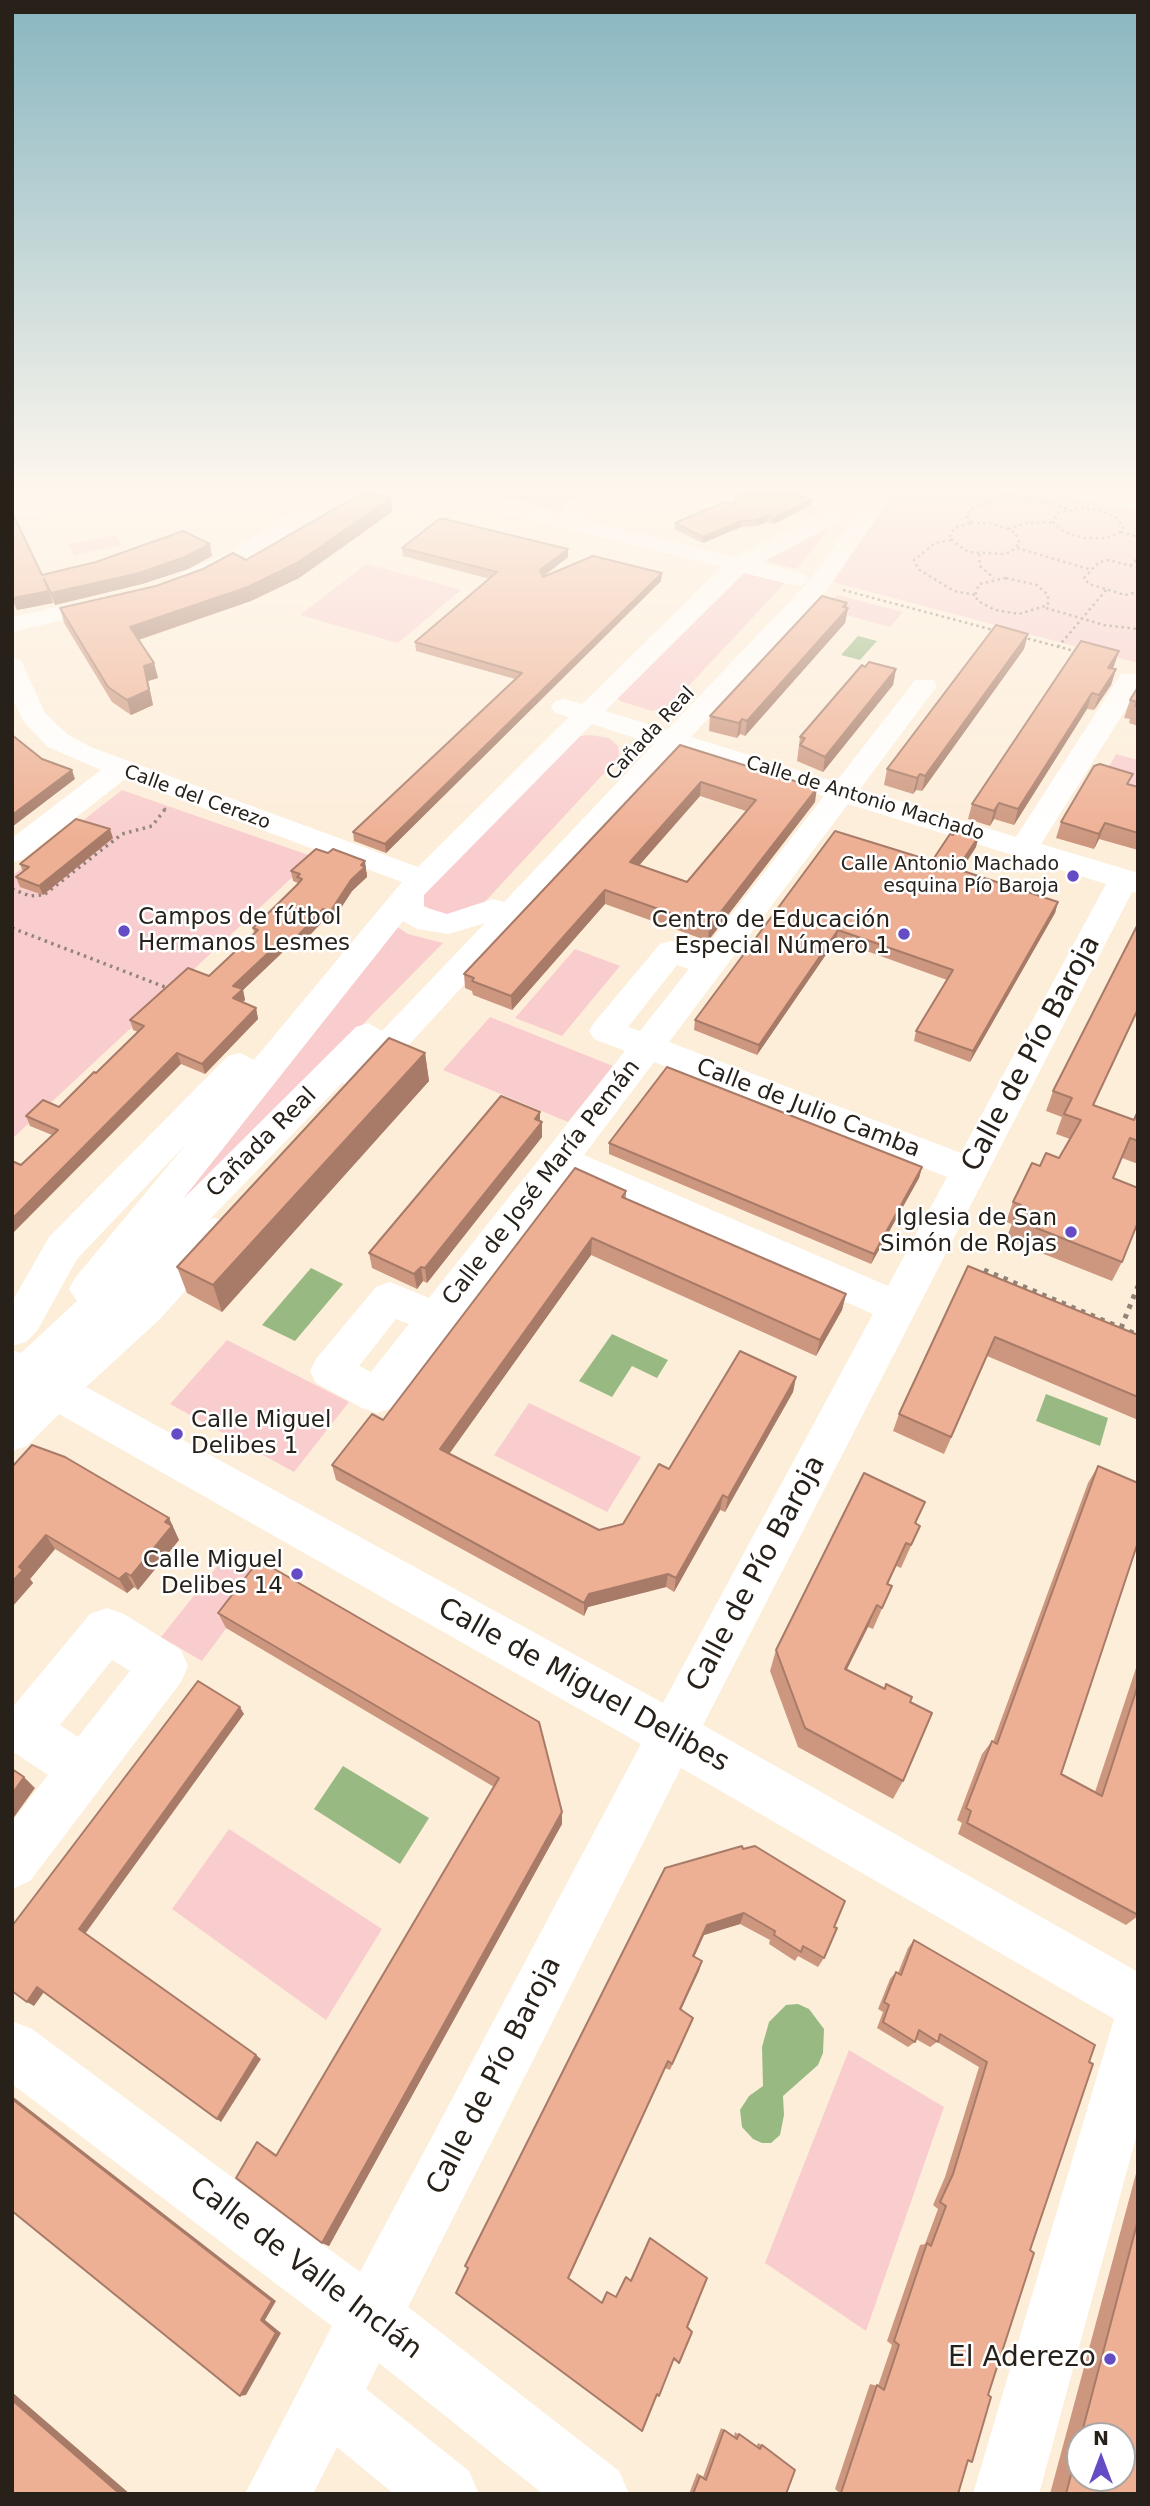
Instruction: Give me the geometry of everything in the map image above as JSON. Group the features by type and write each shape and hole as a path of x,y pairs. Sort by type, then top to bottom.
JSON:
{"street":[{"path":"12,625 86,608"},
{"path":"575,710 669,608"},
{"name":"Cañada Real","path":"26,1380 120,1248 411,881 575,710 690,608"},
{"path":"12,1433 26,1380 146,1308 662,735 783,608"},
{"name":"Calle del Cerezo","path":"12,665 22,718 58,741 119,770 411,881"},
{"path":"1024,848 1129,680 1138,682"},
{"name":"Calle de José María Pemán","path":"436,1318 924,686"},
{"name":"Calle de Antonio Machado","path":"575,710 1131,881"},
{"name":"Cañada Real","path":"26,1380 662,735"},
{"path":"12,853 119,770"},
{"path":"12,1330 23,1319 63,1248 325,977 411,881"},
{"name":"Cañada Real","path":"411,881 410,912 428,922 449,924 493,909"},
{"name":"Calle de Pío Baroja","path":"278,2494 672,1735 970,1171 1131,881"},
{"name":"Calle de José María Pemán","path":"647,1047 606,1031 671,951 709,965"},
{"name":"Calle de Julio Camba","path":"647,1047 970,1171"},
{"path":"560,1160 899,1308"},
{"name":"Calle de Miguel Delibes","path":"26,1380 672,1735 1138,2003"},
{"path":"12,1863 84,1770"},
{"path":"1006,2494 1138,2027"},
{"name":"Calle de Valle Inclán","path":"12,2049 370,2317 596,2494"},
{"path":"328,2399 446,2494"}],"path":[{"path":"908,608 1005,633"},
{"path":"991,608 1007,613 1031,613 1046,608 1138,629"},
{"path":"1058,647 1091,608"},
{"path":"1018,636 1085,654"},
{"path":"12,889 30,897 43,895 122,834 152,826 167,806"},
{"path":"12,897 19,892"},
{"path":"12,928 165,987"},
{"path":"984,1270 1138,1335"},
{"path":"1121,1328 1138,1286"}],"shaded area":[{"path":"309,608 440,608 398,643 300,615"},
{"path":"701,608 762,608 670,706 652,711 620,701 616,696"},
{"path":"887,608 903,612 890,627 824,609"},
{"path":"931,608 1138,608 1138,663"},
{"path":"858,636 877,641 860,660 841,655"},
{"path":"580,736 609,738 618,746 619,757 481,906 443,916 419,903 417,891"},
{"path":"1116,754 1138,760 1138,791 1101,781"},
{"name":"Campos de fútbol Hermanos Lesmes","path":"122,790 314,857 12,1139 12,876"},
{"path":"390,922 408,934 443,943 128,1262"},
{"path":"575,949 620,966 562,1036 515,1018"},
{"path":"490,1017 613,1066 568,1122 443,1070"},
{"path":"311,1268 343,1284 295,1341 262,1325"},
{"path":"612,1334 668,1360 657,1378 632,1366 612,1397 579,1381"},
{"path":"227,1340 349,1402 294,1472 170,1404"},
{"path":"1046,1394 1108,1418 1100,1446 1036,1421"},
{"path":"529,1403 641,1457 607,1512 494,1455"},
{"path":"227,1554 265,1576 202,1661 161,1637"},
{"path":"343,1766 429,1818 400,1864 314,1809"},
{"path":"229,1829 382,1929 326,2020 172,1909"},
{"path":"798,2004 809,2009 824,2029 823,2053 818,2065 783,2096 784,2115 780,2135 771,2143 762,2143 753,2139 742,2127 740,2110 749,2096 763,2086 762,2047 769,2022 786,2005"},
{"path":"849,2050 944,2107 866,2331 765,2263"}],"building":[{"path":"60,608 186,608 130,627 154,663 144,666 149,690 127,700 108,687"},
{"path":"455,608 626,608 385,844 353,832 522,673 415,642"},
{"path":"811,608 848,608 747,721 742,719 739,723 710,716"},
{"path":"996,625 1028,634 925,776 920,774 917,778 887,769"},
{"path":"1081,641 1119,651 1108,668 1116,669 1099,695 1092,693 1018,809 999,803 994,811 972,804"},
{"path":"869,662 896,669 825,757 800,745 805,738 800,737 862,665 865,667"},
{"path":"1138,687 1138,706 1135,706 1137,702 1130,700"},
{"path":"12,735 42,759 72,770 12,815"},
{"path":"680,745 817,788 709,927 605,890 511,996 472,981 474,978 464,974","holes":["701,782 756,800 687,882 630,862"]},
{"path":"1100,764 1133,774 1127,784 1138,787 1138,833 1105,823 1099,834 1061,822 1094,766"},
{"path":"76,819 110,829 39,886 16,877 29,867 20,864"},
{"path":"957,829 979,836 957,869 1058,902 973,1051 916,1031 953,970 838,930 759,1045 695,1020 835,831 932,861 950,834 953,835"},
{"path":"316,849 328,853 333,849 365,861 361,865 365,867 351,880 330,912 323,909 292,942 283,939 233,986 243,989 233,998 256,1008 202,1064 177,1053 12,1219 12,1161 21,1165 58,1130 26,1116 43,1100 59,1107 144,1026 130,1020 188,968 209,976 258,930 253,928 297,885 302,879 297,877 300,874 291,871"},
{"path":"1138,924 1138,1009 1093,1105 1134,1120 1138,1111 1138,1141 1130,1138 1113,1178 1138,1188 1138,1222 1122,1262 1014,1219 1021,1205 1013,1202 1032,1163 1040,1166 1046,1153 1059,1158 1081,1120 1064,1114 1072,1098 1053,1091"},
{"path":"389,1038 425,1053 213,1285 177,1267"},
{"path":"667,1067 922,1167 874,1254 609,1143"},
{"path":"501,1096 540,1112 535,1119 542,1122 425,1268 421,1267 414,1274 369,1253"},
{"path":"575,1168 626,1191 622,1197 846,1294 820,1340 592,1238 440,1449 599,1530 623,1524 659,1464 669,1469 740,1351 796,1377 728,1498 723,1495 676,1578 668,1574 589,1594 584,1603 332,1465 372,1414 383,1420"},
{"path":"968,1266 1138,1335 1138,1397 995,1337 951,1437 899,1414"},
{"path":"32,1445 65,1457 169,1518 165,1522 172,1526 131,1576 126,1573 119,1579 46,1535 19,1567 23,1570 12,1582 12,1467"},
{"path":"1098,1466 1138,1483 1138,1542 1061,1774 1102,1796 1138,1685 1138,1915 967,1823 971,1811 966,1808 992,1741 997,1744"},
{"path":"864,1473 925,1502 915,1523 920,1526 911,1545 906,1543 887,1584 892,1586 882,1608 877,1605 845,1669 885,1689 886,1684 912,1697 910,1702 932,1713 903,1781 805,1728 776,1650"},
{"path":"259,1560 539,1722 562,1812 322,2243 236,2178 257,2142 276,2156 499,1778 218,1613"},
{"path":"198,1681 240,1707 79,1929 256,2055 217,2119 37,1987 27,2002 12,1991 12,1926"},
{"path":"12,1769 24,1777 12,1794"},
{"path":"742,1846 743,1849 755,1846 845,1901 824,1958 803,1946 801,1952 774,1935 775,1931 744,1913 707,1925 693,1956 702,1961 680,2009 693,2018 672,2064 668,2061 568,2278 602,2303 607,2292 616,2297 626,2277 631,2281 650,2238 707,2278 687,2327 692,2332 679,2363 674,2358 642,2431 456,2293 468,2268 465,2266 665,1868"},
{"path":"914,1940 1095,2045 1089,2062 1093,2064 1030,2250 1034,2253 988,2395 991,2397 972,2462 968,2460 958,2494 843,2494 841,2493 877,2385 884,2390 899,2345 894,2341 927,2243 931,2246 946,2206 940,2202 953,2174 987,2062 940,2034 938,2042 919,2030 915,2042 883,2022 889,2005 884,2002 896,1972 901,1975"},
{"path":"12,2099 272,2301 261,2320 276,2333 240,2396 12,2211"},
{"path":"1138,2220 1138,2494 1066,2494 1136,2492 1136,2422 1085,2422"},
{"path":"12,2400 120,2494 12,2494"},
{"path":"724,2430 737,2439 739,2434 760,2449 762,2445 795,2470 786,2494 693,2494 700,2476 706,2480"}],"place":[{"name":"Calle Antonio Machado esquina Pío Baroja","path":"1073,876"},
{"name":"Campos de fútbol Hermanos Lesmes","path":"124,931"},
{"name":"Centro de Educación Especial Número 1","path":"904,934"},
{"name":"Iglesia de San Simón de Rojas","path":"1071,1232"},
{"name":"Calle Miguel Delibes 1","path":"177,1434"},
{"name":"Calle Miguel Delibes 14","path":"297,1574"},
{"name":"El Aderezo","path":"1110,2359"}]}
